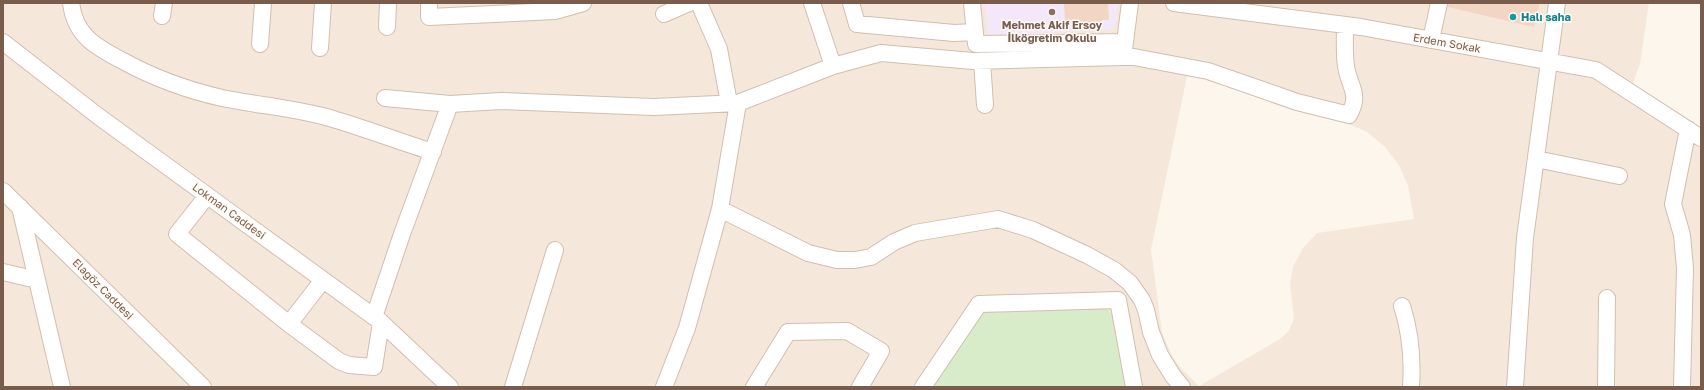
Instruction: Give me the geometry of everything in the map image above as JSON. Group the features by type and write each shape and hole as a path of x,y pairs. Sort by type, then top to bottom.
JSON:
{"street":[{"path":"71,3 77,22 83,34 92,44 105,53 155,77 222,98 326,117 433,152"},
{"path":"260,44 263,3"},
{"path":"320,48 323,3"},
{"path":"387,27 388,3"},
{"path":"429,3 430,17 555,11 583,3"},
{"path":"664,14 689,3"},
{"path":"664,387 687,328 720,209 733,103 719,49 699,3"},
{"path":"812,3 832,66"},
{"path":"851,3 857,24 954,33 975,32"},
{"path":"972,3 976,44 1124,50 1134,57 1208,71 1297,102 1349,115 1353,106 1354,91 1346,68 1345,25"},
{"path":"1124,50 1130,3"},
{"name":"Erdem Sokak","path":"1174,3 1345,25 1596,70 1701,138"},
{"path":"1431,40 1439,3"},
{"path":"1515,387 1525,238 1557,3"},
{"name":"Lokman Caddesi","path":"3,42 98,116 377,319 450,387"},
{"path":"385,98 450,104 501,101 654,107 733,103 832,66 881,53 982,61 1124,50"},
{"path":"982,61 985,105"},
{"path":"207,196 177,234 339,361 349,365 374,367 377,319 402,234 450,104"},
{"path":"1682,387 1685,268 1682,235 1673,204 1688,129"},
{"path":"1536,159 1619,176"},
{"name":"Elagöz Caddesi","path":"3,191 200,386"},
{"path":"20,207 62,387"},
{"path":"720,209 808,253 837,260 855,260 871,257 894,242 915,233 998,219 1033,230 1087,255 1114,270 1130,283 1142,300 1151,332 1160,355 1169,371 1182,387"},
{"path":"514,387 555,250"},
{"path":"3,272 37,280"},
{"path":"290,324 323,280"},
{"path":"1606,387 1607,298"},
{"path":"923,387 979,304 1118,300 1134,387"},
{"path":"1402,306 1410,332 1412,354 1411,387"},
{"path":"754,387 788,332 847,331 881,351 860,387"}],"shaded area":[{"path":"3,3 1649,3 1640,64 1631,88 1701,133 1701,387 3,387","holes":["1189,67 1367,132 1385,147 1399,165 1408,186 1414,219 1317,233 1303,248 1293,267 1290,285 1294,318 1289,331 1280,339 1199,386 1180,367 1172,356 1162,332 1151,250"]},
{"name":"Mehmet Akif Ersoy İlköğretim Okulu","path":"985,3 1118,3 1117,22 1110,30 988,35"}],"green space":[{"path":"1101,305 1110,312 1115,321 1129,387 929,387 982,312 988,309"}],"building":[{"path":"1064,3 1108,3 1109,20 1102,20 1102,26 1073,28 1073,21 1065,22"},
{"name":"Halı saha","path":"1448,3 1540,3 1534,27 1448,7"}],"place":[{"name":"Mehmet Akif Ersoy İlköğretim Okulu","path":"1052,12"},
{"name":"Halı saha","path":"1513,17"}]}
